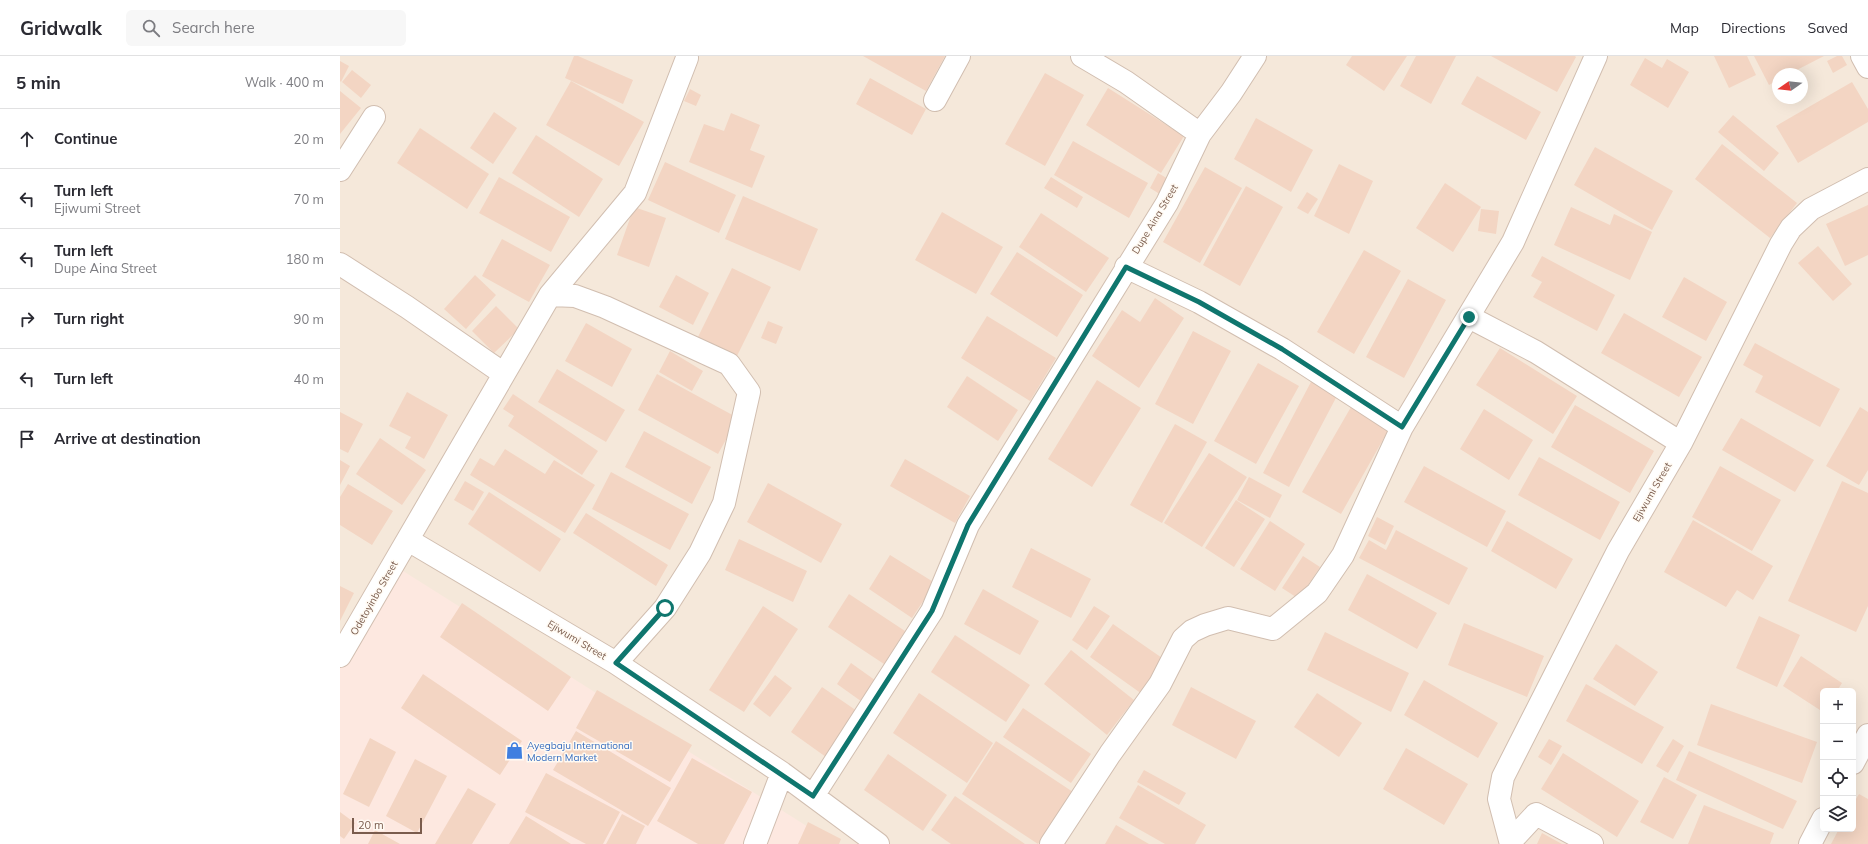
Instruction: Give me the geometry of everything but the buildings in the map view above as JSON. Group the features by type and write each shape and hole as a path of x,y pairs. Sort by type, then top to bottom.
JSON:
{"street":[{"path":"935,100 959,56"},
{"path":"1082,56 1126,82 1200,134"},
{"name":"Dupe Aina Street","path":"813,796 932,611 968,525 1126,267 1167,203 1200,134 1231,93 1255,56"},
{"path":"1050,844 1110,754 1160,684 1183,639 1192,631 1205,625 1228,618 1273,629 1317,593 1343,555 1402,427 1513,242 1596,56"},
{"path":"1862,56 1868,66"},
{"name":"Odetoyinbo Street","path":"340,656 550,295 635,193 687,58"},
{"path":"340,170 374,117"},
{"name":"Ejiwumi Street","path":"1511,842 1499,800 1503,777 1618,551 1681,443 1781,244 1791,228 1811,209 1868,179"},
{"path":"340,264 407,307 504,374"},
{"path":"1126,267 1199,302 1282,349 1402,427"},
{"path":"550,295 575,296 605,307 729,364 749,392 724,503 700,553 665,608 616,663"},
{"path":"1469,317 1536,352 1681,443"},
{"name":"Ejiwumi Street","path":"408,540 616,663 782,774 878,844"},
{"path":"1855,760 1868,735"},
{"path":"755,844 782,774"},
{"path":"1511,842 1536,814 1592,844"},
{"path":"1810,844 1820,826"}],"shaded area":[{"path":"340,56 1868,56 1868,844 340,844"},
{"name":"Ayegbaju International Modern Market","path":"392,564 835,844 340,844 340,659"}],"place":[{"name":"Ayegbaju International Modern Market","path":"514,751"}],"route":[{"path":"665,608 616,663 813,796 932,611 968,525 1126,267 1199,302 1282,349 1402,427 1469,317"}]}
